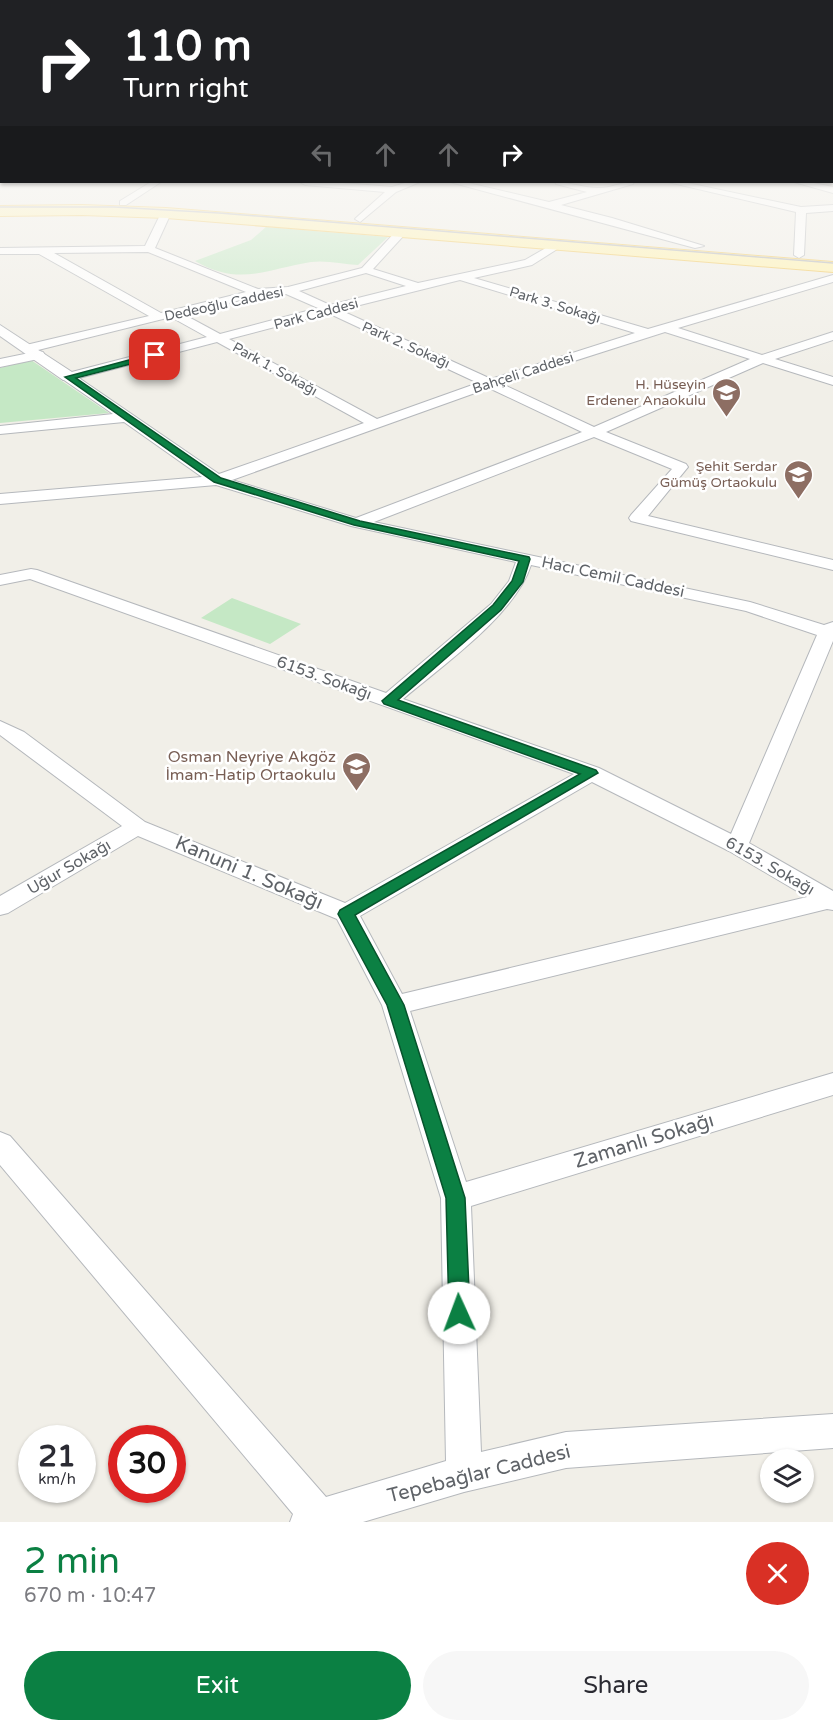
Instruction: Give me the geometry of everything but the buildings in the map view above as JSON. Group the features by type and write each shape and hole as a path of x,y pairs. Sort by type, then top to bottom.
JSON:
{"main road":[{"path":"376,229 833,267"},
{"path":"486,229 833,257"},
{"path":"759,260 790,273 797,281 798,289"}],"street":[{"path":"149,249 158,229"},
{"path":"637,229 699,246"},
{"path":"799,255 800,229"},
{"path":"402,231 366,270 418,286"},
{"name":"Park Caddesi","path":"69,377 330,311 418,286 528,263 558,244"},
{"path":"0,251 149,249 257,293"},
{"path":"41,250 160,317"},
{"name":"Dedeoğlu Caddesi","path":"0,363 160,317 257,293 288,290 366,270"},
{"name":"Park 3. Sokağı","path":"463,277 647,333"},
{"name":"Bahçeli Caddesi","path":"218,480 492,383 647,333 833,278"},
{"name":"Park 2. Sokağı","path":"288,290 594,432 681,467 637,518 833,565"},
{"name":"Park 1. Sokağı","path":"174,314 376,424"},
{"path":"665,328 833,381"},
{"path":"0,329 218,480"},
{"path":"357,523 594,432 760,359 833,336"},
{"path":"0,430 127,417"},
{"path":"0,499 218,480"},
{"name":"Hacı Cemil Caddesi","path":"218,480 357,523 750,607 831,631"},
{"path":"389,701 497,608 517,582 525,559"},
{"name":"6153. Sokağı","path":"0,580 31,574 591,773 737,846 831,901"},
{"path":"737,846 831,631"},
{"name":"Kanuni 1. Sokağı","path":"0,727 17,736 137,827 346,914"},
{"path":"465,1474 456,1198 395,1005 346,914 591,773"},
{"name":"Uğur Sokağı","path":"0,907 137,827"},
{"path":"395,1005 831,901"},
{"name":"Zamanlı Sokağı","path":"456,1198 833,1084"},
{"path":"0,1143 313,1519"},
{"name":"Tepebağlar Caddesi","path":"313,1519 465,1474 566,1450 833,1431"}],"green space":[{"path":"264,229 388,237 358,265 317,262 240,275 211,269 195,261 251,240"},
{"path":"31,360 109,413 0,423 0,368"},
{"path":"232,598 301,624 270,644 201,618"}],"tram line":[{"path":"416,229 833,263"}],"place":[{"name":"H. Hüseyin Erdener Anaokulu","path":"727,418"},
{"name":"Şehit Serdar Gümüş Ortaokulu","path":"798,500"},
{"name":"Osman Neyriye Akgöz İmam-Hatip Ortaokulu","path":"357,792"}],"route":[{"path":"155,355 69,377 218,480 357,523 525,559 517,582 497,608 389,701 591,773 346,914 395,1005 456,1198 459,1313"}]}
